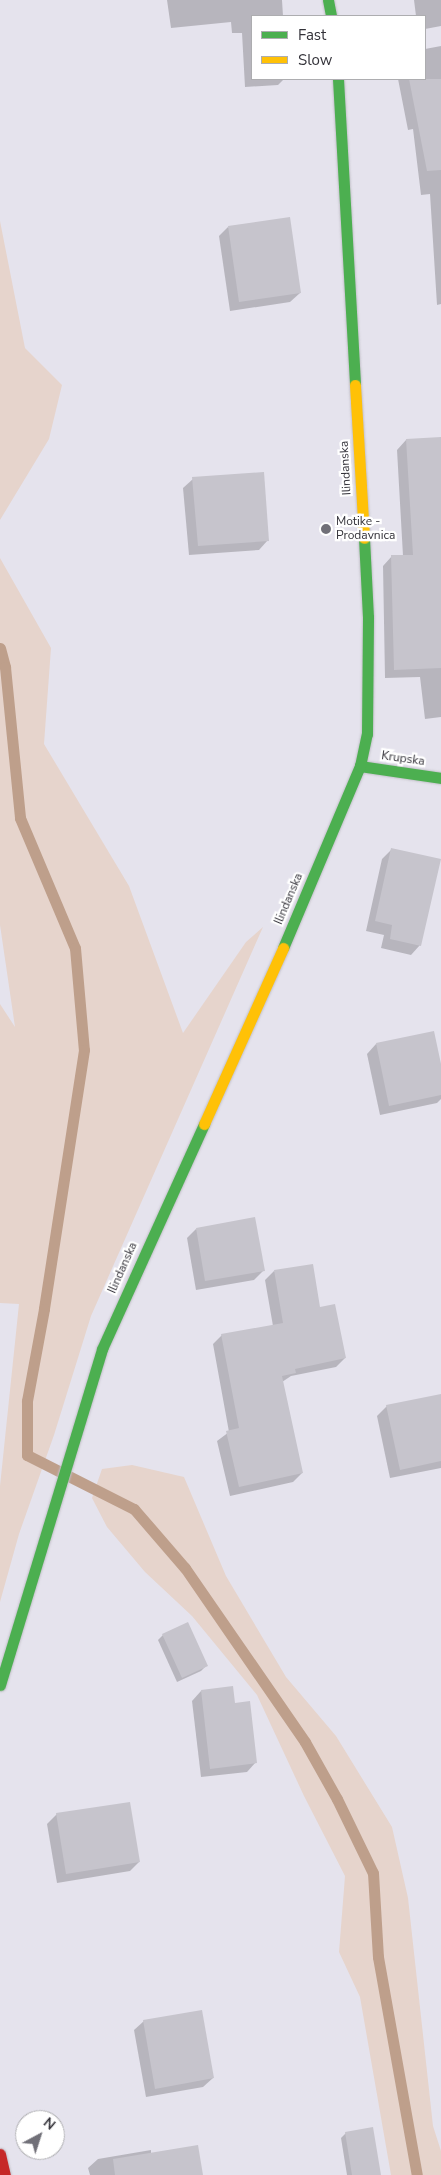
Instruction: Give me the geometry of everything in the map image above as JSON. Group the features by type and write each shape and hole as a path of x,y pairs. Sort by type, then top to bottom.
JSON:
{"street":[{"path":"328,0 331,15"},
{"name":"Ilindanska","path":"0,1685 102,1349 286,941 360,766 367,734 370,696 368,617 338,80"},
{"name":"Krupska","path":"360,766 441,778"},
{"path":"0,2154 5,2175"}],"shaded area":[{"path":"0,221 25,348 62,385 49,439 0,520"},
{"path":"0,558 51,648 44,744 129,886 183,1033 246,942 263,927 91,1316 54,1435 19,1534 0,1602 0,1486 19,1304 0,1303 0,1004 15,1027 0,925"},
{"path":"132,1465 184,1477 226,1576 286,1677 336,1736 392,1827 408,1898 433,2126 441,2151 441,2175 391,2175 360,1997 339,1952 345,1876 304,1796 257,1695 192,1616 145,1572 107,1527 92,1498 102,1469"}],"building":[{"path":"441,79 441,170 427,171 409,80"},
{"path":"290,217 301,293 239,302 228,226"},
{"path":"441,437 441,668 394,670 391,555 413,555 406,439"},
{"path":"264,472 269,541 198,546 192,477"},
{"path":"391,848 441,859 421,946 390,939 392,925 375,921"},
{"path":"434,1031 441,1064 441,1095 389,1106 376,1043"},
{"path":"255,1217 265,1271 205,1281 196,1228"},
{"path":"313,1264 320,1307 335,1304 346,1358 295,1369 296,1373 282,1376 303,1473 239,1487 226,1431 239,1428 221,1334 283,1323 274,1270"},
{"path":"441,1394 441,1461 400,1470 386,1405"},
{"path":"188,1622 208,1666 182,1678 162,1634"},
{"path":"233,1686 235,1703 250,1701 257,1763 210,1769 201,1690"},
{"path":"130,1802 140,1862 66,1874 56,1813"},
{"path":"202,2010 214,2078 155,2089 143,2020"},
{"path":"373,2127 381,2175 352,2175 345,2132"},
{"path":"198,2145 203,2175 115,2175 113,2159"}],"waterway":[{"path":"0,648 5,667 20,818 75,948 84,1050 44,1309 27,1401 27,1455 134,1509 185,1568 305,1742 337,1799 373,1873 378,1957 417,2175"}],"traffic: fast":[{"path":"328,0 331,15"},
{"path":"338,80 355,385"},
{"path":"283,948 360,766 367,734 368,617 364,538"},
{"path":"360,766 441,778"},
{"path":"0,1685 102,1349 204,1124"}],"traffic: slow":[{"path":"355,385 364,538"},
{"path":"204,1124 283,948"}],"traffic: jam":[{"path":"0,2154 5,2175"}],"place":[{"name":"Motike - Prodavnica","path":"326,529"}]}
